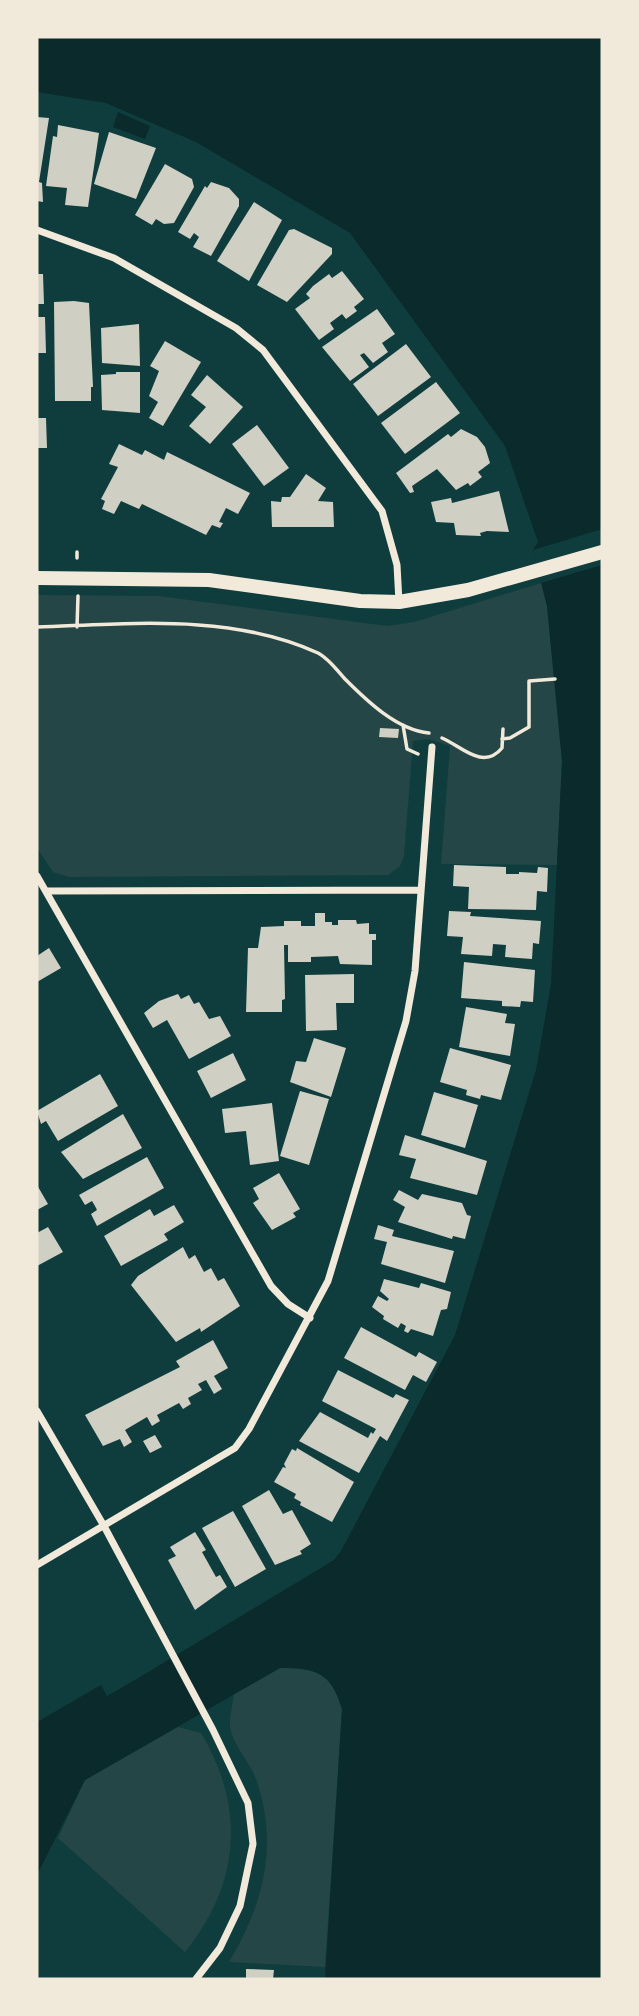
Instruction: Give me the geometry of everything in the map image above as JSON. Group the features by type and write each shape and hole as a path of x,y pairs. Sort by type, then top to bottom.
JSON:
{"main road":[{"path":"37,578 209,580 360,601 399,602 468,590 602,552"}],"street":[{"path":"37,230 114,258 236,328 263,350 382,511 397,565 399,602"},
{"path":"37,1565 235,1448 249,1429 310,1318 332,1272 406,1021 415,971 432,747"},
{"path":"37,876 271,1286 288,1304 310,1318"},
{"path":"46,891 421,890"},
{"path":"37,1411 104,1526 213,1730 248,1803 253,1844 240,1906 220,1948 195,1979"}],"path":[{"path":"77,552 77,558"},
{"path":"77,627 78,596"},
{"path":"37,627 142,623 259,633 321,654 358,692 413,731 433,734 450,741 456,748 476,757 497,753 502,748 503,729"},
{"path":"502,739 510,738 529,727 529,681 555,679"},
{"path":"403,724 407,749 411,753 431,757"}],"shaded area":[{"path":"37,37 602,37 602,1979 325,1979 342,1709 333,1687 327,1680 313,1671 303,1669 280,1668 85,1780 37,1875 37,1722 101,1685 107,1696 334,1560 455,1335 536,1070 551,984 562,761 547,606 533,550 538,542 505,446 350,233 196,142 106,103 37,92"},
{"path":"118,112 150,126 145,139 113,127"},
{"path":"541,583 547,606 562,761 557,865 441,864 450,746 428,739 413,741 404,856 400,866 388,875 69,877 53,872 37,848 37,595 158,596 387,626 414,622"},
{"path":"280,1668 303,1669 320,1675 333,1687 342,1709 325,1967 229,1962 259,1896 267,1850 263,1803 256,1779 231,1733 234,1694"},
{"path":"178,1727 201,1733 225,1789 230,1817 226,1873 217,1900 185,1952 58,1838 85,1780"}],"pier":[{"path":"602,529 602,565 541,583 533,550"}],"building":[{"path":"37,117 49,118 39,182 42,183 43,202 37,201"},
{"path":"58,125 99,133 88,207 65,205 67,188 46,186 53,136 57,137"},
{"path":"109,132 156,148 136,199 94,184"},
{"path":"165,164 192,179 194,187 174,223 164,224 156,219 152,225 135,215"},
{"path":"211,182 229,188 239,199 239,206 211,256 193,247 199,237 194,233 190,239 178,232 205,186 207,188"},
{"path":"254,202 282,220 249,281 217,261"},
{"path":"294,229 332,248 332,254 287,302 257,285 289,230"},
{"path":"342,271 364,299 354,307 357,311 346,319 342,314 330,323 334,329 319,340 295,309 310,298 306,294 313,286 329,274 332,278"},
{"path":"37,274 43,274 44,304 37,304"},
{"path":"54,302 89,303 93,387 91,401 55,401"},
{"path":"377,309 395,334 382,343 388,352 373,363 364,353 360,355 369,367 350,381 322,347"},
{"path":"37,317 45,317 46,353 37,353"},
{"path":"139,324 140,366 102,363 101,328"},
{"path":"165,341 201,362 163,426 149,418 158,402 149,396 159,371 150,366"},
{"path":"406,344 431,377 378,416 353,384"},
{"path":"140,372 140,413 102,410 101,375"},
{"path":"207,375 243,407 210,444 189,426 206,407 191,395"},
{"path":"436,382 460,413 405,454 381,423"},
{"path":"37,418 46,418 47,448 37,448"},
{"path":"257,425 289,468 264,486 232,444"},
{"path":"461,429 477,437 485,447 490,463 478,472 482,477 470,486 468,483 456,490 437,469 412,486 414,492 410,493 396,473 448,434 451,437"},
{"path":"119,444 142,455 145,450 164,460 167,452 250,493 238,514 226,508 219,522 223,523 220,528 212,525 206,535 142,504 139,509 121,501 114,514 102,509 105,501 101,499 118,467 109,464"},
{"path":"306,474 326,488 318,501 333,502 334,527 272,527 271,501 281,502 282,497 290,497"},
{"path":"499,491 509,532 487,531 480,533 481,536 456,535 454,523 436,522 431,502 451,498 452,503"},
{"path":"380,728 399,729 398,738 379,737"},
{"path":"454,865 506,867 506,874 537,873 538,867 548,868 547,892 537,891 536,910 468,909 469,887 453,886"},
{"path":"449,911 471,912 470,916 541,921 539,944 533,943 532,959 505,957 506,945 493,944 492,956 461,954 463,937 447,936"},
{"path":"315,913 325,913 325,922 332,922 332,925 338,925 338,920 356,920 357,924 369,923 369,934 376,934 376,940 372,940 372,965 340,964 338,956 311,957 311,962 288,962 288,945 284,945 285,999 282,1000 282,1012 246,1012 248,948 258,948 261,927 284,926 284,921 301,921 301,926 315,926"},
{"path":"49,948 61,968 37,982 37,956"},
{"path":"464,962 535,970 533,1002 521,1001 520,1007 502,1006 502,1001 461,998"},
{"path":"354,974 354,1003 336,1003 337,1030 306,1031 305,975"},
{"path":"178,994 181,999 189,995 194,1004 199,1002 209,1019 220,1016 231,1036 189,1059 167,1020 153,1028 144,1013 159,1001"},
{"path":"466,1007 507,1014 505,1023 515,1024 510,1056 459,1047"},
{"path":"314,1038 346,1048 331,1097 290,1082 296,1061 306,1062"},
{"path":"450,1048 511,1065 501,1100 481,1095 480,1099 466,1095 467,1090 440,1082"},
{"path":"233,1053 246,1080 211,1098 197,1071"},
{"path":"100,1074 118,1106 58,1141 46,1121 41,1124 37,1111"},
{"path":"300,1091 329,1099 309,1165 280,1156"},
{"path":"434,1092 478,1105 465,1148 421,1135"},
{"path":"272,1103 279,1161 250,1165 246,1131 225,1133 222,1109"},
{"path":"123,1114 142,1148 83,1179 61,1152"},
{"path":"405,1135 487,1161 477,1195 410,1178 416,1159 399,1155"},
{"path":"147,1157 164,1188 97,1226 91,1214 97,1210 95,1206 92,1201 85,1205 79,1195"},
{"path":"279,1173 300,1209 293,1213 296,1217 272,1230 253,1203 259,1199 253,1188"},
{"path":"37,1185 48,1204 37,1210"},
{"path":"399,1190 418,1200 422,1194 462,1203 467,1215 471,1216 465,1239 453,1236 452,1239 398,1222 405,1207 393,1200"},
{"path":"174,1205 184,1222 164,1234 168,1240 121,1266 104,1236 150,1209 154,1216"},
{"path":"378,1225 394,1230 392,1236 454,1251 445,1283 381,1264 387,1242 374,1239"},
{"path":"48,1227 63,1252 37,1266 37,1233"},
{"path":"183,1247 189,1259 195,1255 204,1272 211,1268 218,1281 224,1278 240,1306 201,1332 200,1328 176,1342 131,1285 138,1276"},
{"path":"384,1279 419,1288 421,1283 451,1292 447,1309 441,1310 433,1336 411,1329 408,1333 404,1331 406,1326 401,1323 398,1328 383,1319 384,1316 372,1307 378,1296 387,1301 389,1299 380,1291"},
{"path":"361,1327 416,1357 419,1352 437,1362 426,1382 413,1375 405,1390 344,1358"},
{"path":"213,1340 228,1368 214,1376 222,1389 214,1394 206,1380 198,1384 202,1390 188,1398 191,1404 183,1409 179,1403 157,1415 160,1421 152,1426 147,1417 125,1430 132,1442 124,1447 120,1439 103,1446 85,1415 180,1367 176,1361"},
{"path":"338,1370 393,1398 396,1394 409,1400 387,1441 380,1436 359,1473 299,1441 320,1412 368,1438 376,1429 322,1401"},
{"path":"155,1435 162,1447 150,1453 143,1441"},
{"path":"297,1448 354,1482 332,1522 300,1505 301,1502 294,1498 296,1494 274,1482 283,1467 286,1468 284,1464 292,1449 296,1451"},
{"path":"269,1490 283,1514 292,1510 311,1544 300,1551 302,1554 275,1565 242,1506"},
{"path":"233,1511 266,1569 235,1587 202,1528"},
{"path":"195,1532 206,1550 202,1552 216,1577 220,1575 227,1587 195,1610 168,1560 176,1556 170,1547"},
{"path":"246,1969 274,1970 273,1979 246,1979"}]}
